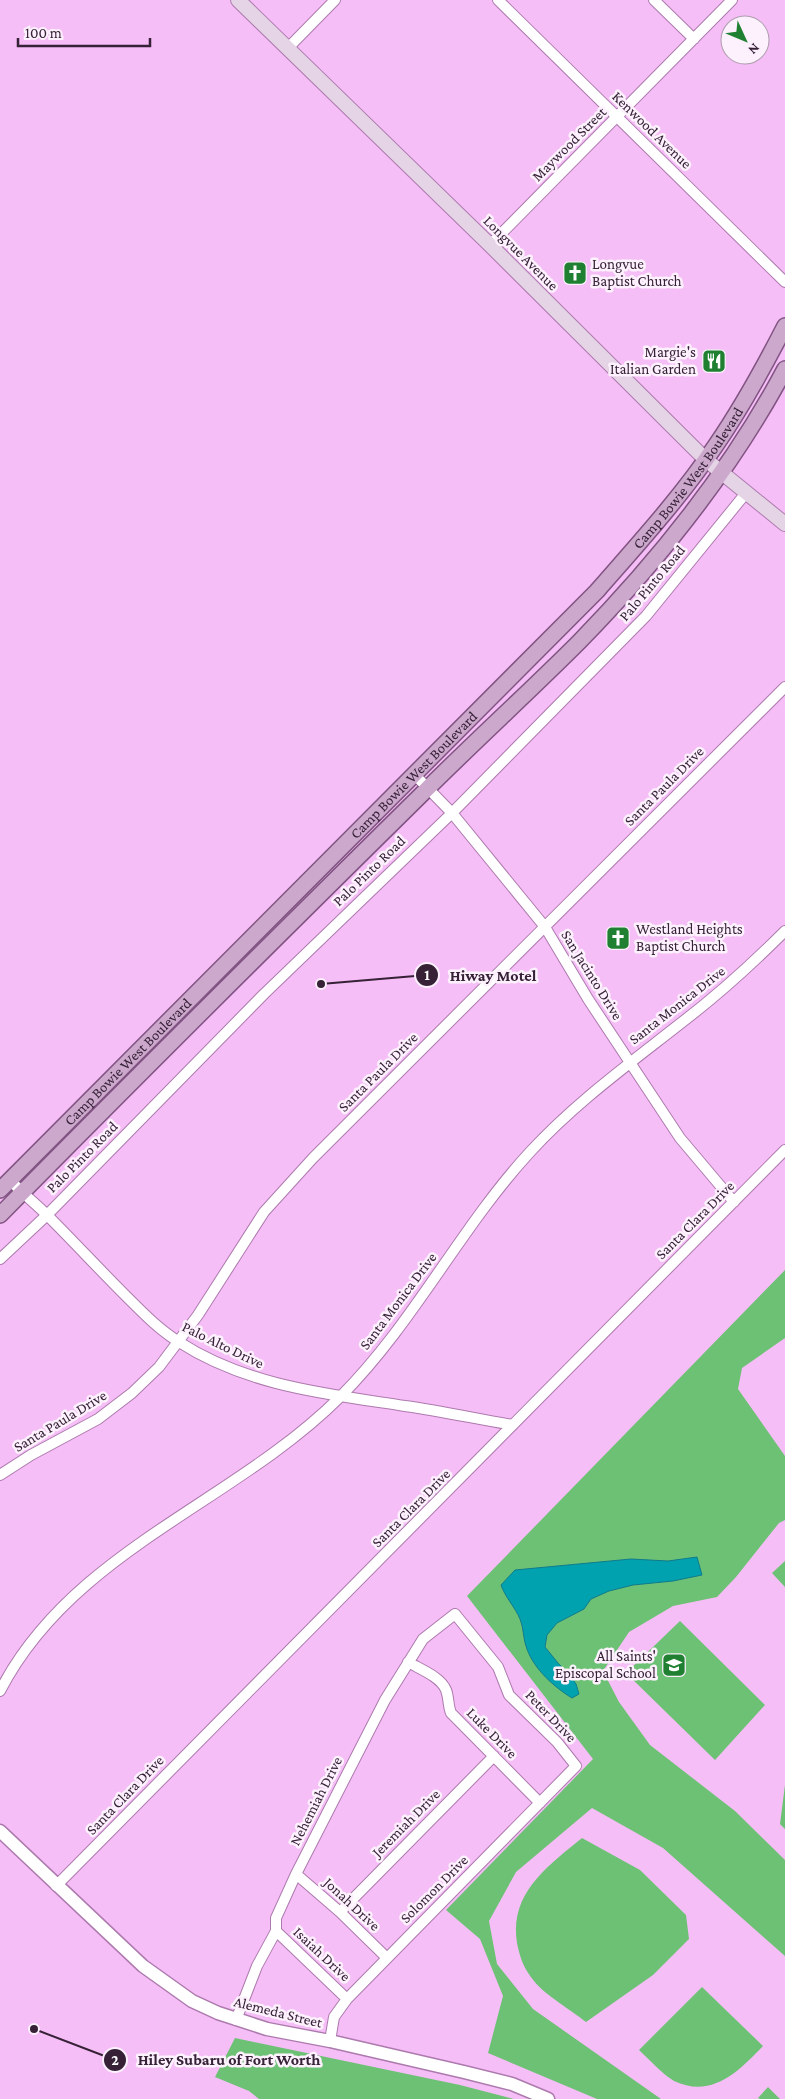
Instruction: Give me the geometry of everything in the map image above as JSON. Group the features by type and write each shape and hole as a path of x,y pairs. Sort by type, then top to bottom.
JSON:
{"main road":[{"name":"Longvue Avenue","path":"238,0 490,245 705,459 785,524"},
{"name":"Camp Bowie West Boulevard","path":"5,1185 208,978 597,591 681,492 715,447 760,374 785,326"},
{"name":"Camp Bowie West Boulevard","path":"0,1215 428,788 580,641 672,538 740,444 785,369"},
{"path":"208,978 222,993"}],"street":[{"path":"287,49 335,0"},
{"name":"Kenwood Avenue","path":"498,0 785,282"},
{"path":"654,0 694,39"},
{"name":"Maywood Street","path":"490,245 732,0"},
{"name":"Palo Pinto Road","path":"0,1259 47,1215 264,994 452,814 646,616 746,493"},
{"name":"Santa Paula Drive","path":"0,1475 105,1414 132,1393 159,1367 179,1342 264,1212 313,1158 785,687"},
{"name":"San Jacinto Drive","path":"414,774 452,814 544,927 588,999 680,1138 734,1202"},
{"name":"Santa Monica Drive","path":"0,1691 7,1676 41,1630 71,1598 111,1562 288,1442 340,1397 390,1342 500,1187 530,1152 590,1094 747,969 785,932"},
{"name":"Santa Clara Drive","path":"56,1886 785,1150"},
{"name":"Palo Alto Drive","path":"5,1185 22,1193 47,1215 81,1252 149,1319 179,1342 251,1377 340,1397 407,1406 513,1425"},
{"name":"Nehemiah Drive","path":"236,2020 257,1966 276,1931 276,1918 296,1874 385,1700 423,1638 455,1614"},
{"name":"Peter Drive","path":"455,1614 498,1668 509,1695 557,1742 576,1766"},
{"name":"Luke Drive","path":"408,1662 442,1684 447,1693 451,1713 540,1803"},
{"name":"Jeremiah Drive","path":"340,1912 494,1756"},
{"name":"Solomon Drive","path":"330,2041 334,2017 347,1999 576,1766"},
{"name":"Alemeda Street","path":"0,1831 56,1886 159,1978 192,2001 236,2020 288,2034 330,2041 512,2084 548,2099"},
{"name":"Jonah Drive","path":"296,1874 340,1912 387,1958"},
{"name":"Isaiah Drive","path":"276,1931 347,1999"}],"shaded area":[{"path":"785,1270 785,1338 742,1368 738,1389 785,1456 785,1520 779,1523 736,1577 717,1597 673,1606 629,1632 603,1671 619,1702 650,1745 735,1811 785,1860 785,1956 663,1848 592,1808 516,1872 489,1921 497,1964 533,2009 661,2099 597,2099 488,2053 503,1996 480,1939 446,1910 593,1759 467,1596"},
{"path":"697,1557 702,1575 673,1581 633,1585 609,1591 591,1599 584,1609 557,1623 547,1635 545,1647 576,1684 579,1694 572,1698 558,1689 534,1664 526,1645 520,1619 501,1585 515,1570 631,1559 668,1561"},
{"path":"785,1561 785,1587 772,1573"},
{"path":"680,1621 765,1705 715,1760 626,1673"},
{"path":"785,1785 785,1829 780,1824"},
{"path":"582,1838 640,1870 686,1915 689,1939 653,1975 586,2022 545,1992 531,1977 525,1968 520,1954 516,1925 519,1909 525,1895 534,1882 556,1859"},
{"path":"702,1987 763,2046 744,2065 724,2080 701,2087 688,2086 674,2081 639,2050"},
{"path":"235,2038 460,2085 514,2099 259,2099 249,2091 215,2077"},
{"path":"768,2087 780,2099 758,2098"}],"place":[{"name":"Longvue Baptist Church","path":"575,273"},
{"name":"Margie's Italian Garden","path":"714,361"},
{"name":"Westland Heights Baptist Church","path":"618,938"},
{"name":"Hiway Motel","path":"321,984"},
{"name":"All Saints' Episcopal School","path":"674,1665"},
{"name":"Hiley Subaru of Fort Worth","path":"34,2029"}]}
